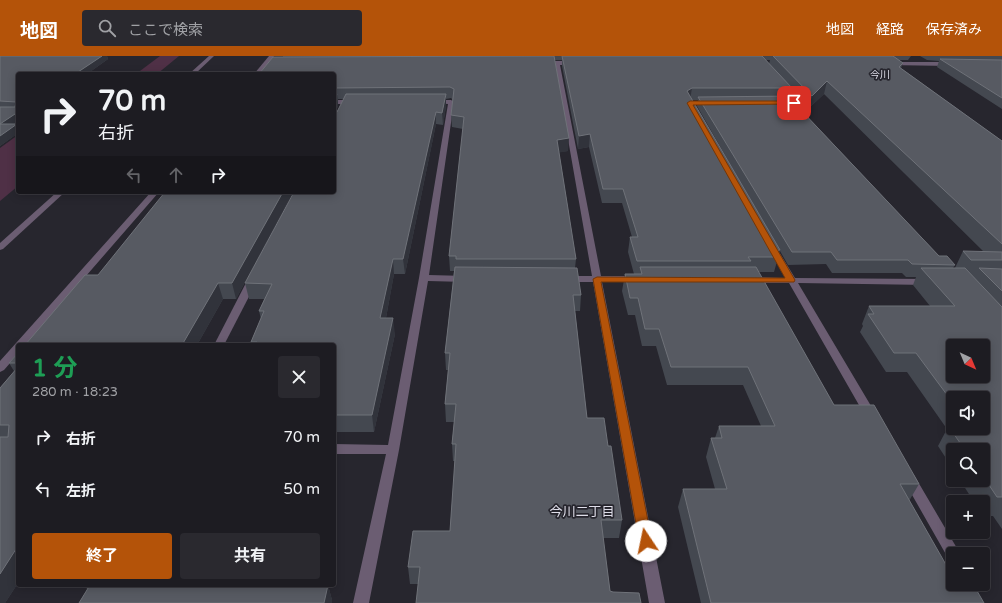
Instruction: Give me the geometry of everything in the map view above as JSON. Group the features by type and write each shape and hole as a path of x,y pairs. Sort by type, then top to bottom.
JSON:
{"street":[{"path":"194,72 212,56"},
{"path":"259,72 272,56"},
{"path":"882,62 889,64 957,64"},
{"path":"266,63 274,63"},
{"path":"534,63 581,63"},
{"path":"557,63 657,603"},
{"path":"889,64 901,73"},
{"path":"336,102 344,104 368,102"},
{"path":"361,603 393,450 424,278 451,102 420,102"},
{"path":"0,247 59,194"},
{"path":"22,343 153,194"},
{"path":"768,239 876,424"},
{"path":"220,343 258,268"},
{"path":"424,278 479,279"},
{"path":"557,279 643,280"},
{"path":"737,280 937,282"},
{"path":"0,368 16,350"},
{"path":"336,449 393,450"},
{"path":"904,472 949,547"}],"shaded area":[{"path":"160,56 179,56 159,72 139,72"},
{"path":"16,136 16,188 0,201 0,148"}],"building":[{"path":"0,56 102,56 78,72 16,72 16,102 0,101"},
{"path":"554,56 569,138 557,140 576,259 456,259 456,256 449,256 464,117 451,115 454,89 450,87 336,88 336,72 261,72 273,57"},
{"path":"562,56 762,56 792,88 692,88 687,91 780,250 774,251 778,257 748,257 751,261 637,261 630,237 638,237 623,189 603,189 590,134 579,136"},
{"path":"773,56 893,56 903,63 899,67 1002,141 1002,244 827,81 812,96"},
{"path":"940,59 1002,60 1002,98"},
{"path":"346,94 446,94 442,113 436,112 403,259 393,259 380,318 393,318 372,415 336,415 336,343 251,342 264,311 259,311 272,284 245,283 293,194 336,194 337,112"},
{"path":"797,96 805,105 800,109 939,256 947,256 955,265 912,264 908,260 837,260 831,252 792,252 698,97"},
{"path":"16,102 16,113 0,124 0,107 15,107"},
{"path":"0,124 16,124 16,125 0,136"},
{"path":"163,194 282,194 232,283 218,283 183,343 27,343 85,275 98,275"},
{"path":"963,251 1002,252 1002,260 971,260"},
{"path":"455,267 577,268 581,295 573,295 587,418 604,418 608,446 611,446 622,520 601,520 610,591 639,593 641,603 416,603 420,567 408,567 413,531 450,531 456,444 452,444 456,404 445,404 450,353 445,353"},
{"path":"640,267 756,267 834,405 874,405 919,484 900,484 946,565 946,591 977,591 984,603 711,603 683,489 727,489 711,438 722,438 719,426 775,426 748,367 671,367 659,329 645,329 638,298 630,298 625,274 642,274"},
{"path":"921,268 965,268 1002,307 1002,497 997,497 990,486 990,443 960,443 955,435 990,435 990,391 946,391 946,394 916,353 894,353 868,314 874,314 869,306 955,306"},
{"path":"979,268 1002,269 1002,291"},
{"path":"16,355 16,363 9,363"},
{"path":"16,369 16,549 0,574 0,437 8,437 9,425 0,425 0,388"},
{"path":"89,587 328,587 324,603 79,603"}],"district":[{"name":"今川","path":"880,75"},
{"name":"今川二丁目","path":"582,512"}],"route":[{"path":"646,541 597,279 791,280 690,103 794,103"}]}
